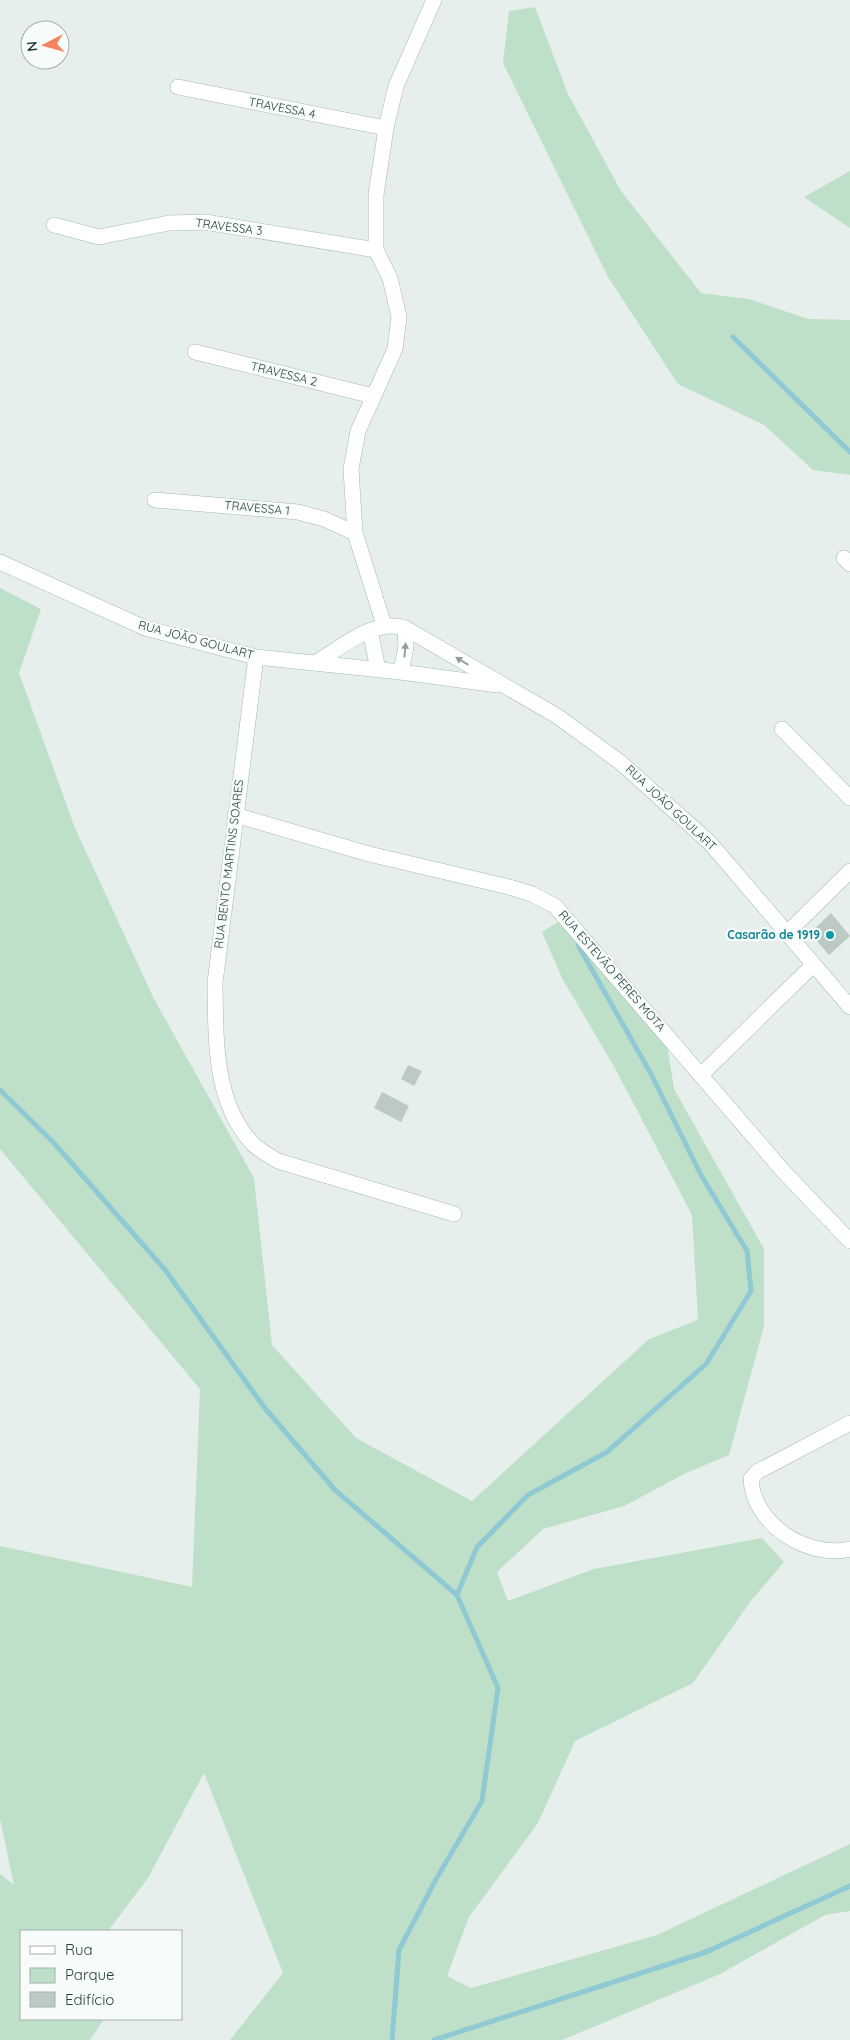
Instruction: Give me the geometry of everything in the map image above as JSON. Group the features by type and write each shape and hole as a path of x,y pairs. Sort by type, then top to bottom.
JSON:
{"street":[{"path":"378,669 377,628 355,533 351,469 358,431 395,349 399,317 390,278 376,250 376,194 386,128 396,86 434,0"},
{"name":"TRAVESSA 4","path":"178,87 386,128"},
{"name":"TRAVESSA 3","path":"54,226 99,237 169,223 206,222 376,250"},
{"name":"TRAVESSA 2","path":"195,352 373,396"},
{"name":"TRAVESSA 1","path":"155,500 298,512 324,519 355,533"},
{"name":"RUA JOÃO GOULART","path":"0,562 144,628 256,657 378,669 504,686"},
{"name":"RUA JOÃO GOULART","path":"377,628 395,624 405,628 557,716 620,762 710,843 850,1007"},
{"path":"315,663 377,628"},
{"path":"401,672 406,647 405,628"},
{"name":"RUA BENTO MARTINS SOARES","path":"256,657 215,983 220,1071 230,1112 253,1144 278,1161 454,1214"},
{"path":"782,729 850,798"},
{"name":"RUA ESTEVÃO PERES MOTA","path":"235,815 369,854 510,887 532,894 555,906 702,1074 784,1172 850,1241"},
{"path":"787,933 850,871"},
{"path":"702,1074 813,965"},
{"path":"850,1423 757,1472 751,1478 758,1506 777,1530 811,1548 843,1551 850,1549"}],"green space":[{"path":"535,7 568,94 621,191 701,293 749,299 808,319 850,320 850,475 813,470 764,425 678,384 608,277 503,63 509,11"},
{"path":"850,171 850,228 804,197"},
{"path":"0,588 41,609 19,673 75,828 154,999 254,1178 272,1345 356,1438 472,1501 649,1339 698,1320 692,1215 617,1072 562,978 542,932 560,921 667,1044 674,1089 764,1249 764,1326 729,1455 686,1473 624,1506 543,1529 497,1572 508,1601 594,1569 762,1538 784,1562 750,1602 693,1683 575,1741 538,1823 469,1917 447,1976 471,1988 657,1935 850,1844 850,1911 825,1915 720,1974 562,2040 230,2040 283,1973 204,1773 148,1878 109,1930 20,1930 20,2020 103,2020 90,2040 0,2040 0,1874 14,1885 0,1819 0,1546 192,1587 200,1389 0,1149"}],"building":[{"name":"Casarão de 1919","path":"831,913 850,936 829,955 810,933"},
{"path":"408,1065 422,1071 414,1086 401,1079"},
{"path":"382,1092 409,1106 401,1122 374,1108"}],"waterway":[{"path":"733,337 850,452"},
{"path":"392,2040 399,1950 435,1881 482,1801 498,1688 457,1595 477,1547 528,1495 607,1452 706,1364 751,1291 747,1251 701,1175 651,1074 578,945"},
{"path":"0,1090 54,1143 166,1271 264,1407 335,1490 457,1595"},
{"path":"434,2040 706,1952 850,1886"}],"place":[{"name":"Casarão de 1919","path":"830,935"}]}
